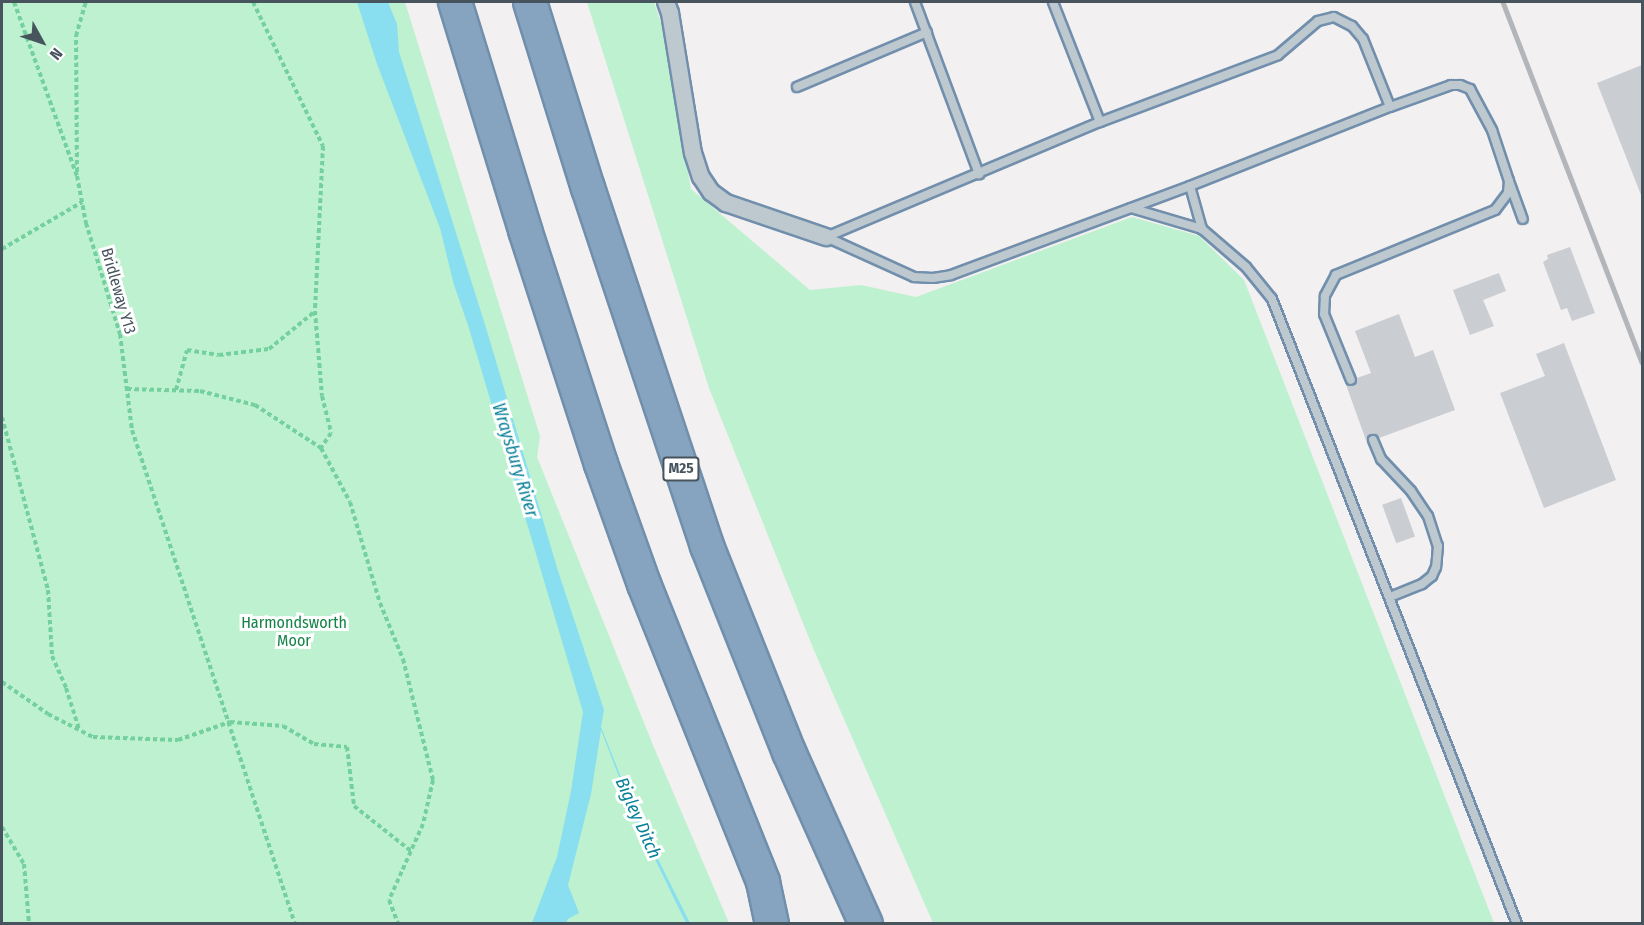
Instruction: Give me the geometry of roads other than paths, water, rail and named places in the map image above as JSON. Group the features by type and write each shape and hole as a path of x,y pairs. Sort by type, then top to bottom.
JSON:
{"highway":[{"path":"455,2 525,230 601,464 644,584 763,882 772,924"},
{"name":"M25","path":"530,2 592,199 707,546 789,752 866,924"},
{"path":"763,882 793,924"}],"street":[{"path":"666,2 670,13 693,153 701,177 711,192 726,203 826,237"}],"lane":[{"path":"915,2 979,174"},
{"path":"1053,2 1100,123"},
{"path":"826,237 1100,123 1278,55 1318,21 1334,17 1352,26 1364,39 1390,107"},
{"path":"797,87 927,32"},
{"path":"826,237 914,277 933,279 991,261 1451,85 1460,85 1470,89 1492,130 1523,219"},
{"path":"1351,380 1324,314 1325,296 1336,275 1495,210 1506,198 1509,181"},
{"path":"1190,186 1202,229"},
{"path":"1131,208 1202,229 1246,267 1272,299 1517,924"},
{"path":"1373,440 1381,459 1411,491 1428,516 1437,546 1436,567 1429,578 1389,597"}],"water":[{"name":"Wraysbury River","path":"357,2 388,2 397,24 399,52 487,331 558,571 604,710 601,727 636,815 690,923 686,923 634,816 601,730 591,794 568,885 579,913 568,919 566,923 532,923 557,857 571,791 583,712 468,325 454,285 440,228 377,64"}],"railway":[{"path":"1503,2 1642,362"}],"park label":[{"name":"Harmondsworth Moor","path":"294,632"}],"water label":[{"name":"Bigley Ditch","path":"638,818"}]}
